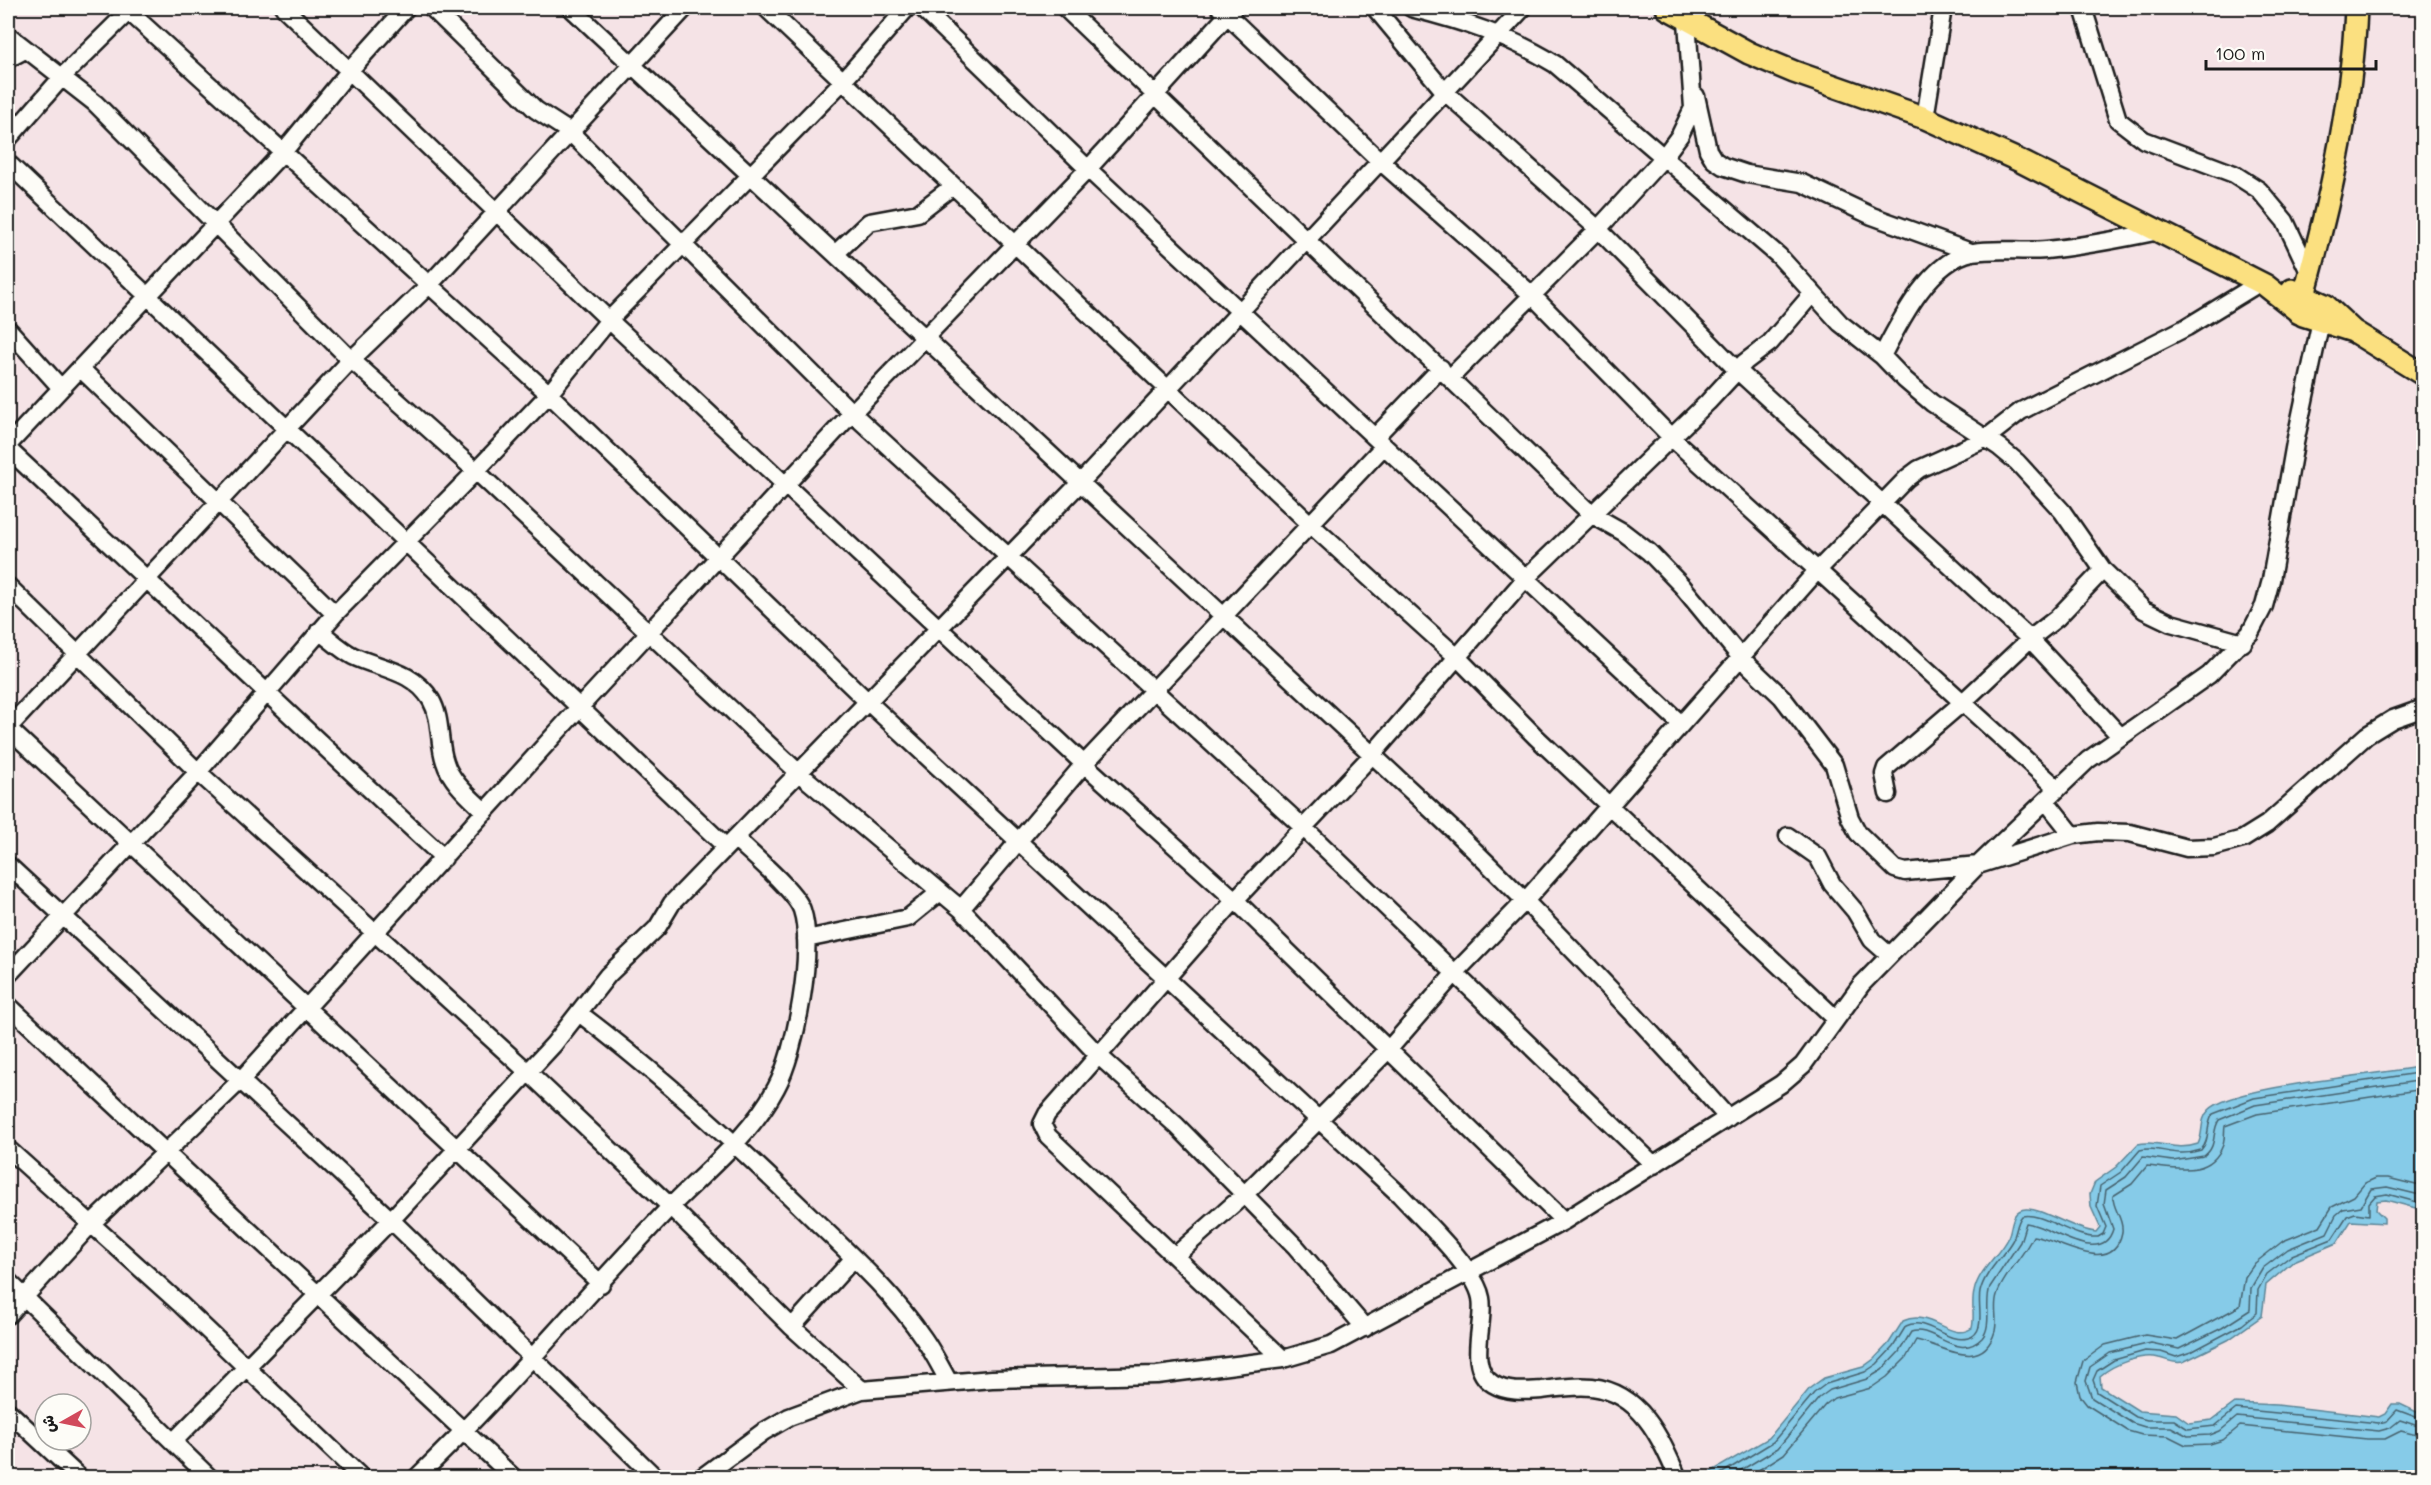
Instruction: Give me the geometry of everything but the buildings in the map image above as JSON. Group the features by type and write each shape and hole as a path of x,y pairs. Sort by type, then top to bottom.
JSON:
{"main road":[{"path":"1667,8 1687,21 1794,72 1925,118 2020,161 2322,314 2424,375"},
{"path":"2302,304 2348,90 2356,8"}],"street":[{"path":"284,8 351,69 495,212 609,320 1084,764 1235,900 1563,1221"},
{"path":"406,8 351,69 284,151 215,222 150,296 61,388 8,447 265,693 444,858"},
{"path":"432,8 536,110 570,132 852,413 1305,829 1654,1165"},
{"path":"571,8 1223,613 1526,900 1630,1008 1728,1118"},
{"path":"601,1284 8,728 351,360 429,285 685,8"},
{"path":"766,8 1309,523 1457,657 1610,806 1835,1018"},
{"path":"8,975 61,915 198,772 319,631 549,394 609,320 844,80 907,8"},
{"path":"922,8 1088,169 1242,310 1525,579 1682,724"},
{"path":"1065,8 1591,514 1623,532 1649,552 1682,586 1742,659 1782,697 1834,765 1853,825 1895,869 1912,872 1978,865 2073,835 2113,831 2187,848 2214,847 2243,839 2267,825 2367,735 2393,719 2424,708"},
{"path":"1375,8 1444,92 1598,229 1737,370 2030,639 2121,737"},
{"path":"1411,8 1464,15 1499,36 1527,47 1555,64 1779,256 1840,323 1882,356 1932,404 1984,440 1999,447 2043,488 2103,570 2144,610 2158,618 2243,643"},
{"path":"173,1442 391,1220 528,1072 579,1013 608,975 657,928 672,903 938,626 1081,482 1523,8"},
{"path":"1925,118 1943,8"},
{"path":"2083,8 2118,120 2144,140 2234,174 2259,190 2285,221 2310,274"},
{"path":"8,139 63,76 128,9 549,394 867,701 1019,839 1166,980 1400,1195 1469,1273 1481,1297 1478,1354 1486,1377 1493,1384 1518,1391 1591,1387 1624,1397 1636,1406 1649,1422 1674,1470"},
{"path":"8,1315 91,1224 241,1080 578,709 852,413 1088,169 1226,10 1379,160 1531,294 1672,438 1962,703 2052,795 2073,835"},
{"path":"961,909 1084,764 1309,523 1379,441 1446,373 1598,229 1663,158 1687,123 1693,108 1694,90 1687,21"},
{"path":"8,35 95,103 351,360 476,471 799,773 961,909 1099,1056 1177,1126 1245,1194 1296,1247 1365,1328"},
{"path":"8,59 25,50"},
{"path":"1694,90 1708,150 1714,160 1723,166 1747,174 1802,183 1872,216 1971,252 2075,247 2159,231"},
{"path":"8,163 406,540 578,709 800,903 806,939 800,1015 789,1060 775,1090 736,1143 671,1206 534,1359 416,1478"},
{"path":"836,253 869,222 918,213 952,186"},
{"path":"1882,356 1902,316 1917,294 1949,264 1971,252"},
{"path":"1176,1256 1245,1194 1389,1049 1455,973 1526,900 1742,659 1816,572 1919,468 1984,440 2021,411 2187,327 2263,283"},
{"path":"1283,1359 1048,1136 1042,1124 1047,1114 1235,900 1305,829 1372,755 1525,579 1672,438 1737,370 1770,343 1813,293"},
{"path":"702,1478 780,1422 819,1404 862,1390 949,1382 1157,1375 1283,1359 1331,1345 1563,1221 1781,1084 1803,1065 1835,1018 1889,955 1978,865 2088,760 2209,675 2243,643 2264,606 2271,580 2322,314"},
{"path":"8,328 61,388"},
{"path":"80,368 335,614"},
{"path":"1888,794 1884,774 1886,768 1962,703 2030,639 2057,618 2103,570"},
{"path":"8,586 198,772 528,1072 671,1206 792,1327 862,1390"},
{"path":"319,631 352,656 396,670 422,689 431,700 438,719 445,764 457,783 485,812"},
{"path":"1788,836 1818,857 1832,884 1855,911 1872,940 1889,955"},
{"path":"8,865 391,1220 656,1478"},
{"path":"806,939 908,918 923,909 940,892"},
{"path":"8,1005 514,1478"},
{"path":"579,1013 632,1053 736,1143 853,1259 896,1304 924,1338 949,1382"},
{"path":"8,1149 246,1367 362,1478"},
{"path":"792,1327 853,1259"},
{"path":"8,1281 210,1478"},
{"path":"8,1411 80,1478"}],"water":[{"path":"2423,1066 2423,1210 2386,1200 2377,1201 2376,1210 2384,1218 2384,1223 2351,1221 2337,1243 2294,1261 2266,1285 2262,1316 2228,1340 2183,1362 2152,1357 2137,1358 2120,1364 2100,1376 2101,1387 2139,1411 2176,1414 2189,1423 2212,1420 2235,1403 2277,1405 2379,1417 2385,1414 2392,1404 2400,1404 2423,1415 2423,1477 1702,1477 1769,1438 1810,1388 1824,1378 1863,1367 1874,1359 1889,1343 1903,1321 1913,1318 1922,1319 1956,1331 1972,1328 1973,1297 1976,1284 2004,1244 2017,1212 2026,1209 2041,1212 2096,1232 2100,1227 2091,1207 2090,1194 2095,1182 2116,1167 2138,1144 2153,1143 2182,1147 2198,1144 2204,1118 2209,1110 2223,1101 2247,1094 2276,1087"}]}
